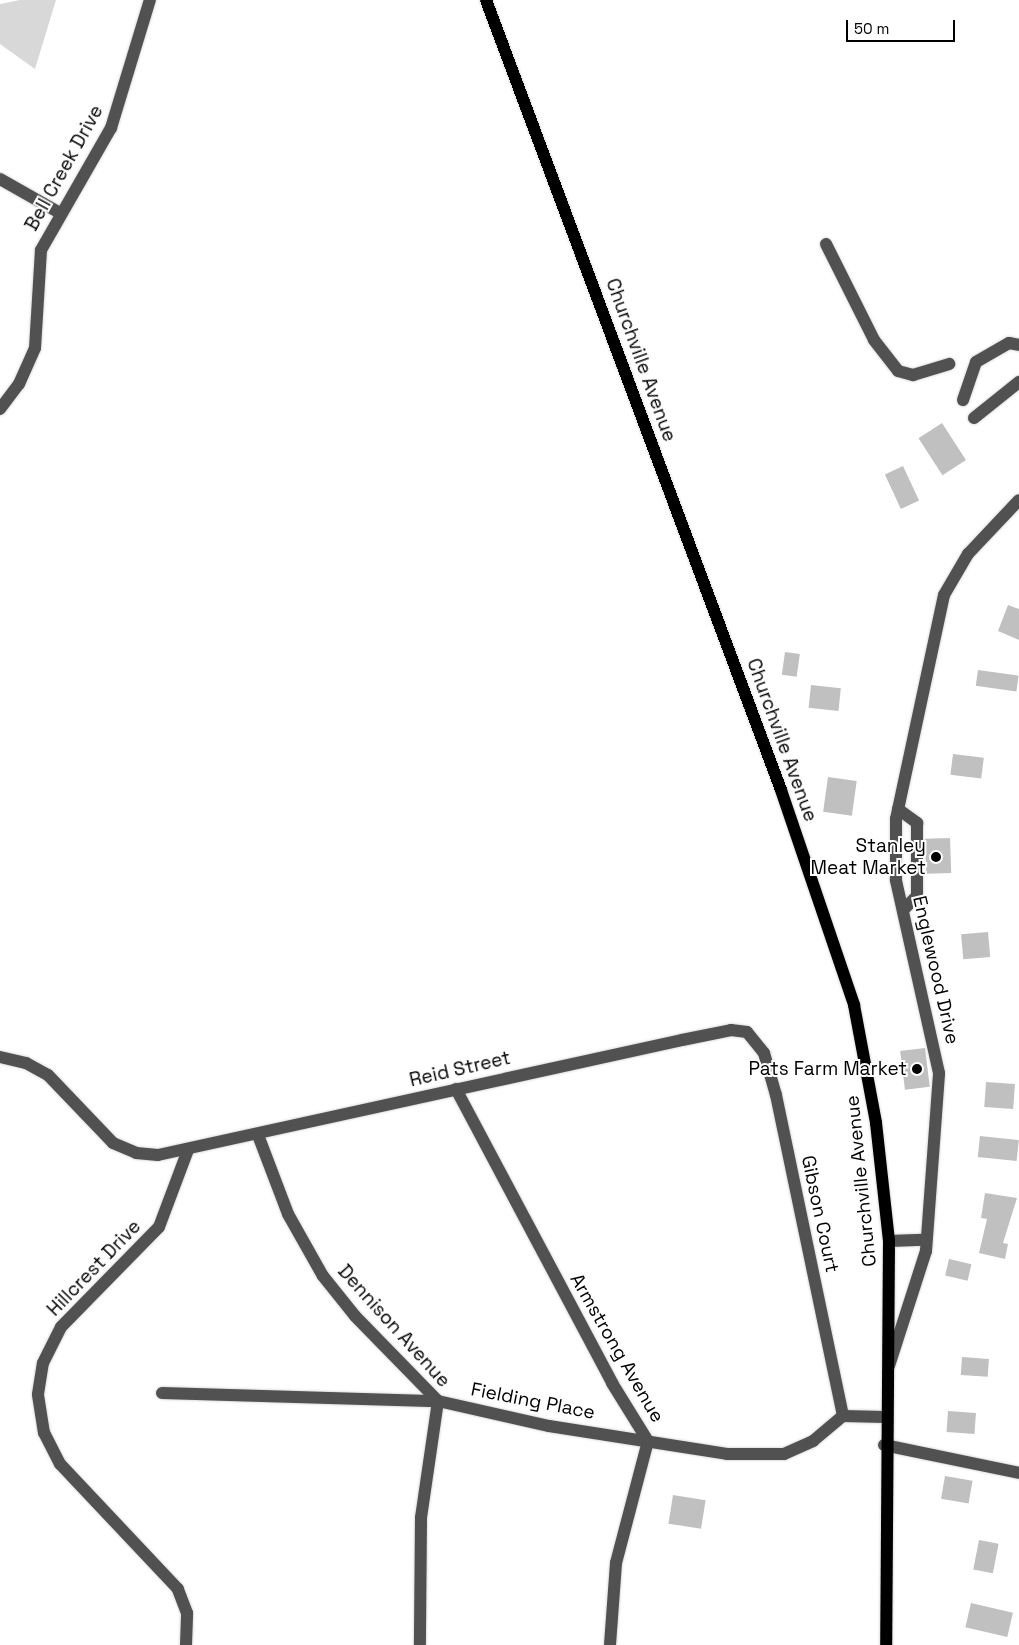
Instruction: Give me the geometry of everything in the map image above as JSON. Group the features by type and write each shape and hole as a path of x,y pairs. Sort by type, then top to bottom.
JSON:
{"main road":[{"name":"Churchville Avenue","path":"486,0 840,957 863,1043 889,1241 884,1445 886,1645"}],"street":[{"name":"Bell Creek Drive","path":"0,409 19,384 35,348 40,250 111,128 150,0"},
{"path":"0,179 60,213"},
{"path":"826,244 874,340 898,371 913,374 949,364"},
{"path":"963,400 976,362 1009,343 1019,345"},
{"path":"974,418 1019,382"},
{"name":"Englewood Drive","path":"887,1371 918,1285 926,1251 924,1240 932,1197 938,1061 894,864 898,809 944,595 968,554 1019,500"},
{"path":"898,809 916,823 917,896 903,910"},
{"name":"Reid Street","path":"188,1150 456,1089 742,1030"},
{"name":"Gibson Court","path":"742,1030 754,1036 764,1053 776,1095 843,1416"},
{"path":"0,1057 26,1063 48,1075 95,1128 121,1148 151,1155 188,1150"},
{"name":"Armstrong Avenue","path":"456,1089 612,1383 648,1440 616,1563 610,1645"},
{"name":"Dennison Avenue","path":"258,1135 288,1214 323,1276 355,1316 438,1401 421,1518 420,1645"},
{"name":"Hillcrest Drive","path":"186,1645 187,1613 178,1589 60,1464 44,1433 38,1394 46,1356 61,1326 159,1227 188,1150"},
{"path":"889,1241 924,1240"},
{"name":"Fielding Place","path":"162,1393 438,1401 549,1426 648,1440 727,1454 777,1454 807,1444 843,1416"},
{"path":"843,1416 885,1417"},
{"path":"884,1445 1019,1473"}],"shaded area":[{"path":"20,0 56,0 35,69 0,44 0,4"}],"building":[{"path":"942,423 966,460 942,475 919,438"},
{"path":"903,466 919,500 901,509 885,474"},
{"path":"1008,605 1019,609 1019,640 998,631"},
{"path":"785,652 800,654 797,677 782,675"},
{"path":"978,670 1019,676 1016,692 976,686"},
{"path":"811,685 841,688 838,711 809,708"},
{"path":"953,754 984,758 981,779 950,775"},
{"path":"828,777 857,781 852,816 823,812"},
{"name":"Stanley Meat Market","path":"950,838 951,873 926,874 925,839"},
{"path":"988,932 990,957 963,959 961,934"},
{"name":"Pats Farm Market","path":"925,1048 930,1087 905,1090 900,1051"},
{"path":"986,1082 1015,1084 1013,1109 984,1107"},
{"path":"980,1136 1019,1140 1017,1161 978,1157"},
{"path":"985,1193 1017,1198 1003,1243 1008,1244 1005,1259 979,1253 987,1219 981,1218"},
{"path":"949,1259 971,1264 968,1281 945,1276"},
{"path":"962,1357 989,1359 988,1377 961,1375"},
{"path":"948,1411 976,1413 974,1434 947,1432"},
{"path":"945,1476 973,1481 969,1504 941,1499"},
{"path":"673,1495 706,1500 701,1529 668,1524"},
{"path":"979,1540 999,1544 993,1573 973,1569"},
{"path":"971,1603 1013,1613 1007,1637 965,1627"}],"place":[{"name":"Stanley Meat Market","path":"936,857"},
{"name":"Pats Farm Market","path":"917,1069"}]}
